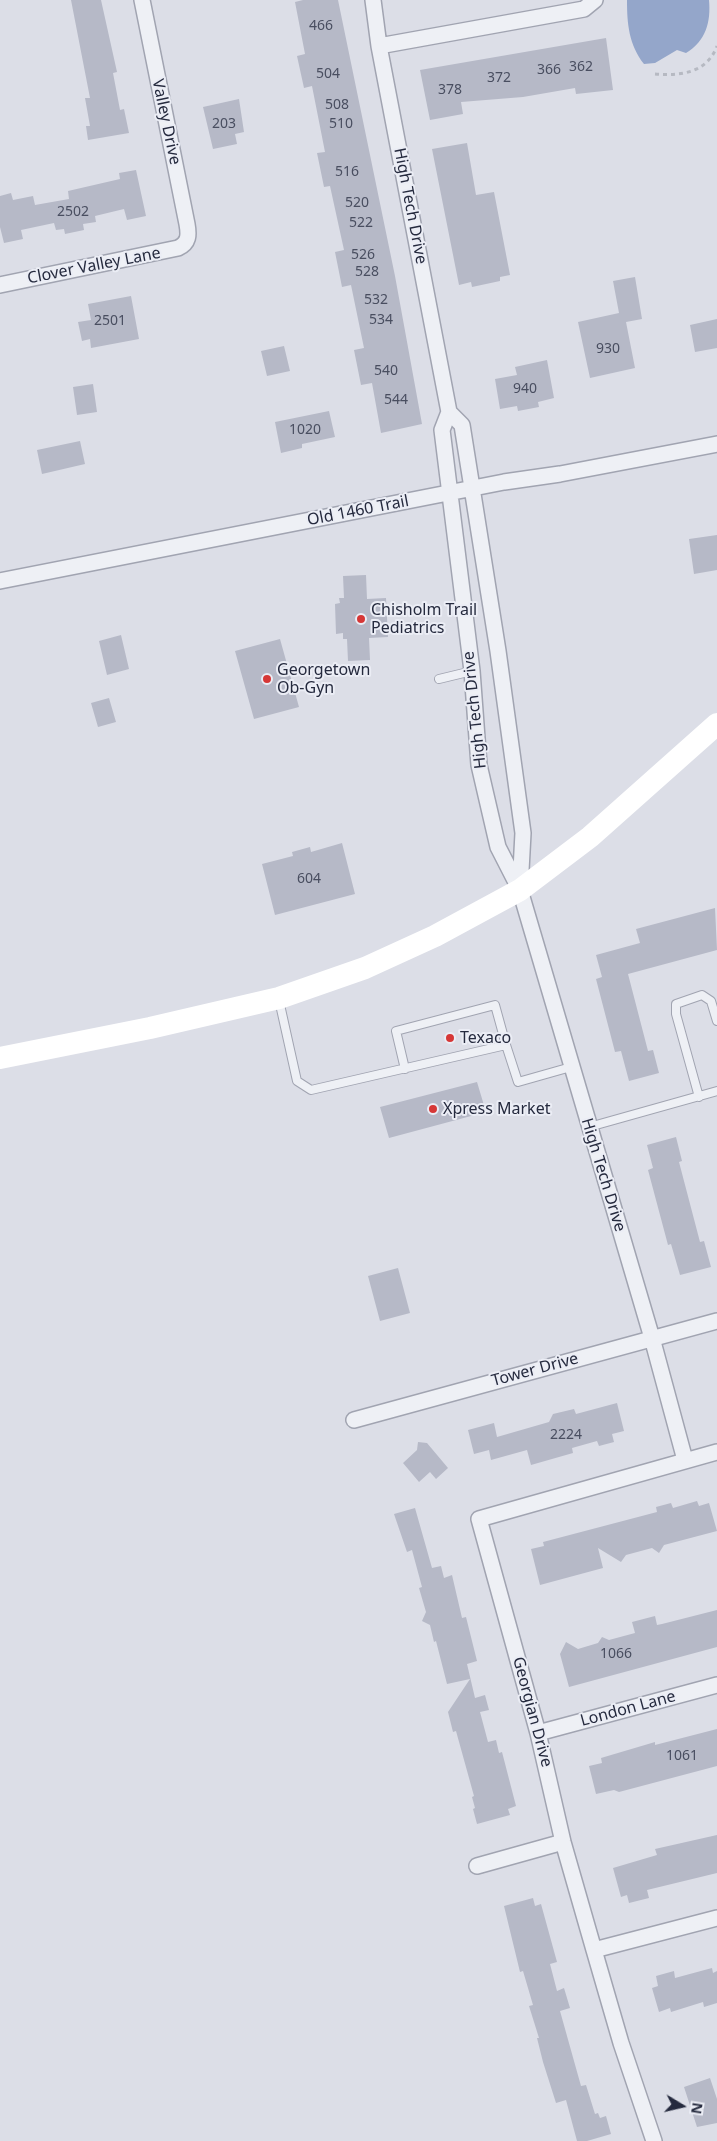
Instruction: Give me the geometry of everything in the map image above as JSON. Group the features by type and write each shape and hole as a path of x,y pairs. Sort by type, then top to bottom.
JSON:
{"main road":[{"path":"0,1058 150,1028 279,998 365,968 436,936 520,890 590,837 717,724"}],"street":[{"name":"Valley Drive","path":"142,0 189,235 186,244"},
{"name":"High Tech Drive","path":"373,0 379,46 449,412 442,430 452,492 472,671 479,765 498,847 520,890 652,1338 685,1460"},
{"path":"379,46 584,9 596,0"},
{"name":"Clover Valley Lane","path":"0,285 178,248 186,244"},
{"name":"High Tech Drive","path":"449,412 462,425 472,489 523,834 520,890"},
{"name":"Old 1460 Trail","path":"0,581 452,492 717,444"},
{"name":"Tower Drive","path":"354,1420 717,1321"},
{"name":"Georgian Drive","path":"654,2141 621,2043 563,1842 538,1733 479,1519 717,1452"},
{"name":"London Lane","path":"538,1733 717,1686"},
{"path":"477,1866 563,1842"},
{"path":"594,1950 717,1918"}],"lane":[{"path":"439,679 472,671"},
{"path":"699,1096 676,1014 676,1004 702,995 711,1001 717,1021"},
{"path":"279,998 297,1081 311,1090 506,1045"},
{"path":"405,1069 396,1031 495,1004 518,1082 571,1067"},
{"path":"589,1127 717,1091"}],"path":[{"path":"655,74 673,76 694,71 713,58 717,46"}],"water":[{"path":"627,0 709,0 708,23 703,37 686,53 677,50 655,63 644,64 632,42"}],"building":[{"path":"71,0 101,0 117,72 113,73 120,110 124,109 129,133 88,140 86,126 90,126 85,98 90,98"},
{"path":"303,0 338,0 395,276 422,424 381,433 372,383 361,385 354,350 364,348 351,285 342,287 335,252 344,250 330,186 324,187 317,153 325,152 312,86 304,88 297,56 305,54 295,2"},
{"path":"606,38 613,90 576,94 575,88 523,97 461,102 463,114 430,120 420,70"},
{"path":"239,99 244,132 235,134 237,144 213,149 203,107"},
{"path":"467,143 476,195 494,192 510,275 500,277 500,281 472,287 471,282 459,285 432,149"},
{"path":"136,170 146,216 127,220 124,209 95,216 96,222 83,224 84,230 65,234 64,229 56,230 54,223 21,230 23,239 4,243 0,227 0,196 11,193 13,200 33,196 35,205 69,199 68,191 120,179 119,173"},
{"path":"635,277 642,319 626,322 635,368 590,378 578,322 619,313 613,281"},
{"path":"131,296 139,339 91,348 90,339 82,341 78,322 91,320 88,304"},
{"path":"717,319 717,348 695,352 690,325"},
{"path":"284,346 290,371 267,376 261,351"},
{"path":"547,360 554,398 538,402 539,407 518,411 517,406 500,409 495,379 517,375 515,367"},
{"path":"93,384 97,412 77,415 73,387"},
{"path":"329,411 335,437 302,444 302,448 281,453 275,422"},
{"path":"80,441 85,464 42,474 37,450"},
{"path":"717,535 717,570 694,574 689,539"},
{"name":"Chisholm Trail Pediatrics","path":"366,575 367,599 386,598 388,637 369,638 370,660 348,661 347,639 343,639 343,633 336,634 335,604 340,603 339,598 344,598 343,576"},
{"path":"121,635 129,669 107,675 99,641"},
{"name":"Georgetown Ob-Gyn","path":"280,639 299,707 254,719 235,651"},
{"path":"109,698 116,722 98,727 91,703"},
{"path":"342,843 355,894 275,915 262,864 293,856 292,852 310,847 311,852"},
{"path":"715,908 717,950 628,974 648,1051 653,1050 659,1073 629,1081 621,1051 615,1052 596,979 602,977 596,955 640,943 636,929"},
{"name":"Xpress Market","path":"477,1082 486,1112 389,1138 380,1107"},
{"path":"676,1137 682,1161 679,1162 700,1242 704,1241 711,1267 680,1275 671,1244 668,1245 648,1170 653,1168 647,1145"},
{"path":"398,1268 410,1313 380,1321 368,1276"},
{"path":"617,1403 624,1431 612,1434 614,1442 599,1446 597,1441 572,1448 573,1453 531,1465 527,1450 491,1460 489,1450 474,1454 468,1430 494,1423 497,1437 549,1422 553,1414 574,1409 576,1414"},
{"path":"418,1442 427,1443 448,1468 436,1479 430,1472 419,1482 403,1463 417,1450"},
{"path":"697,1501 699,1506 709,1503 717,1531 664,1545 659,1553 652,1548 626,1555 621,1562 598,1548 603,1568 540,1585 531,1549 544,1546 543,1542 657,1512 656,1507 671,1503 673,1508"},
{"path":"415,1508 432,1568 441,1566 444,1578 452,1575 462,1618 466,1617 477,1661 467,1664 475,1698 485,1695 489,1710 480,1712 488,1742 496,1740 499,1753 502,1752 516,1806 508,1809 510,1815 477,1824 473,1809 475,1808 472,1797 474,1796 456,1731 453,1732 448,1712 470,1679 447,1684 430,1625 422,1621 426,1612 419,1588 422,1587 412,1550 407,1552 394,1514"},
{"path":"717,1610 717,1647 569,1687 560,1654 566,1642 578,1649 598,1643 602,1637 609,1640 635,1633 632,1622 655,1616 657,1625"},
{"path":"717,1729 717,1766 619,1792 614,1790 596,1794 589,1766 602,1763 601,1758 655,1742 655,1745"},
{"path":"717,1835 717,1873 647,1890 649,1898 629,1903 627,1895 621,1897 613,1868 657,1855 655,1849"},
{"path":"533,1898 535,1906 541,1904 557,1962 550,1964 557,1991 564,1988 570,2008 560,2011 581,2086 586,2085 595,2114 598,2113 600,2118 606,2116 611,2134 587,2141 577,2141 566,2100 556,2103 543,2062 537,2038 539,2038 529,2006 533,2005 523,1971 520,1972 504,1906"},
{"path":"712,1968 713,1973 717,1971 717,2003 704,2007 703,2002 671,2012 670,2008 659,2012 652,1988 658,1986 656,1976 674,1971 675,1978"},
{"path":"710,2078 717,2099 717,2123 697,2127 684,2087"}],"place":[{"name":"Chisholm Trail Pediatrics","path":"361,619"},
{"name":"Georgetown Ob-Gyn","path":"267,679"},
{"name":"Texaco","path":"450,1038"},
{"name":"Xpress Market","path":"433,1109"}]}
